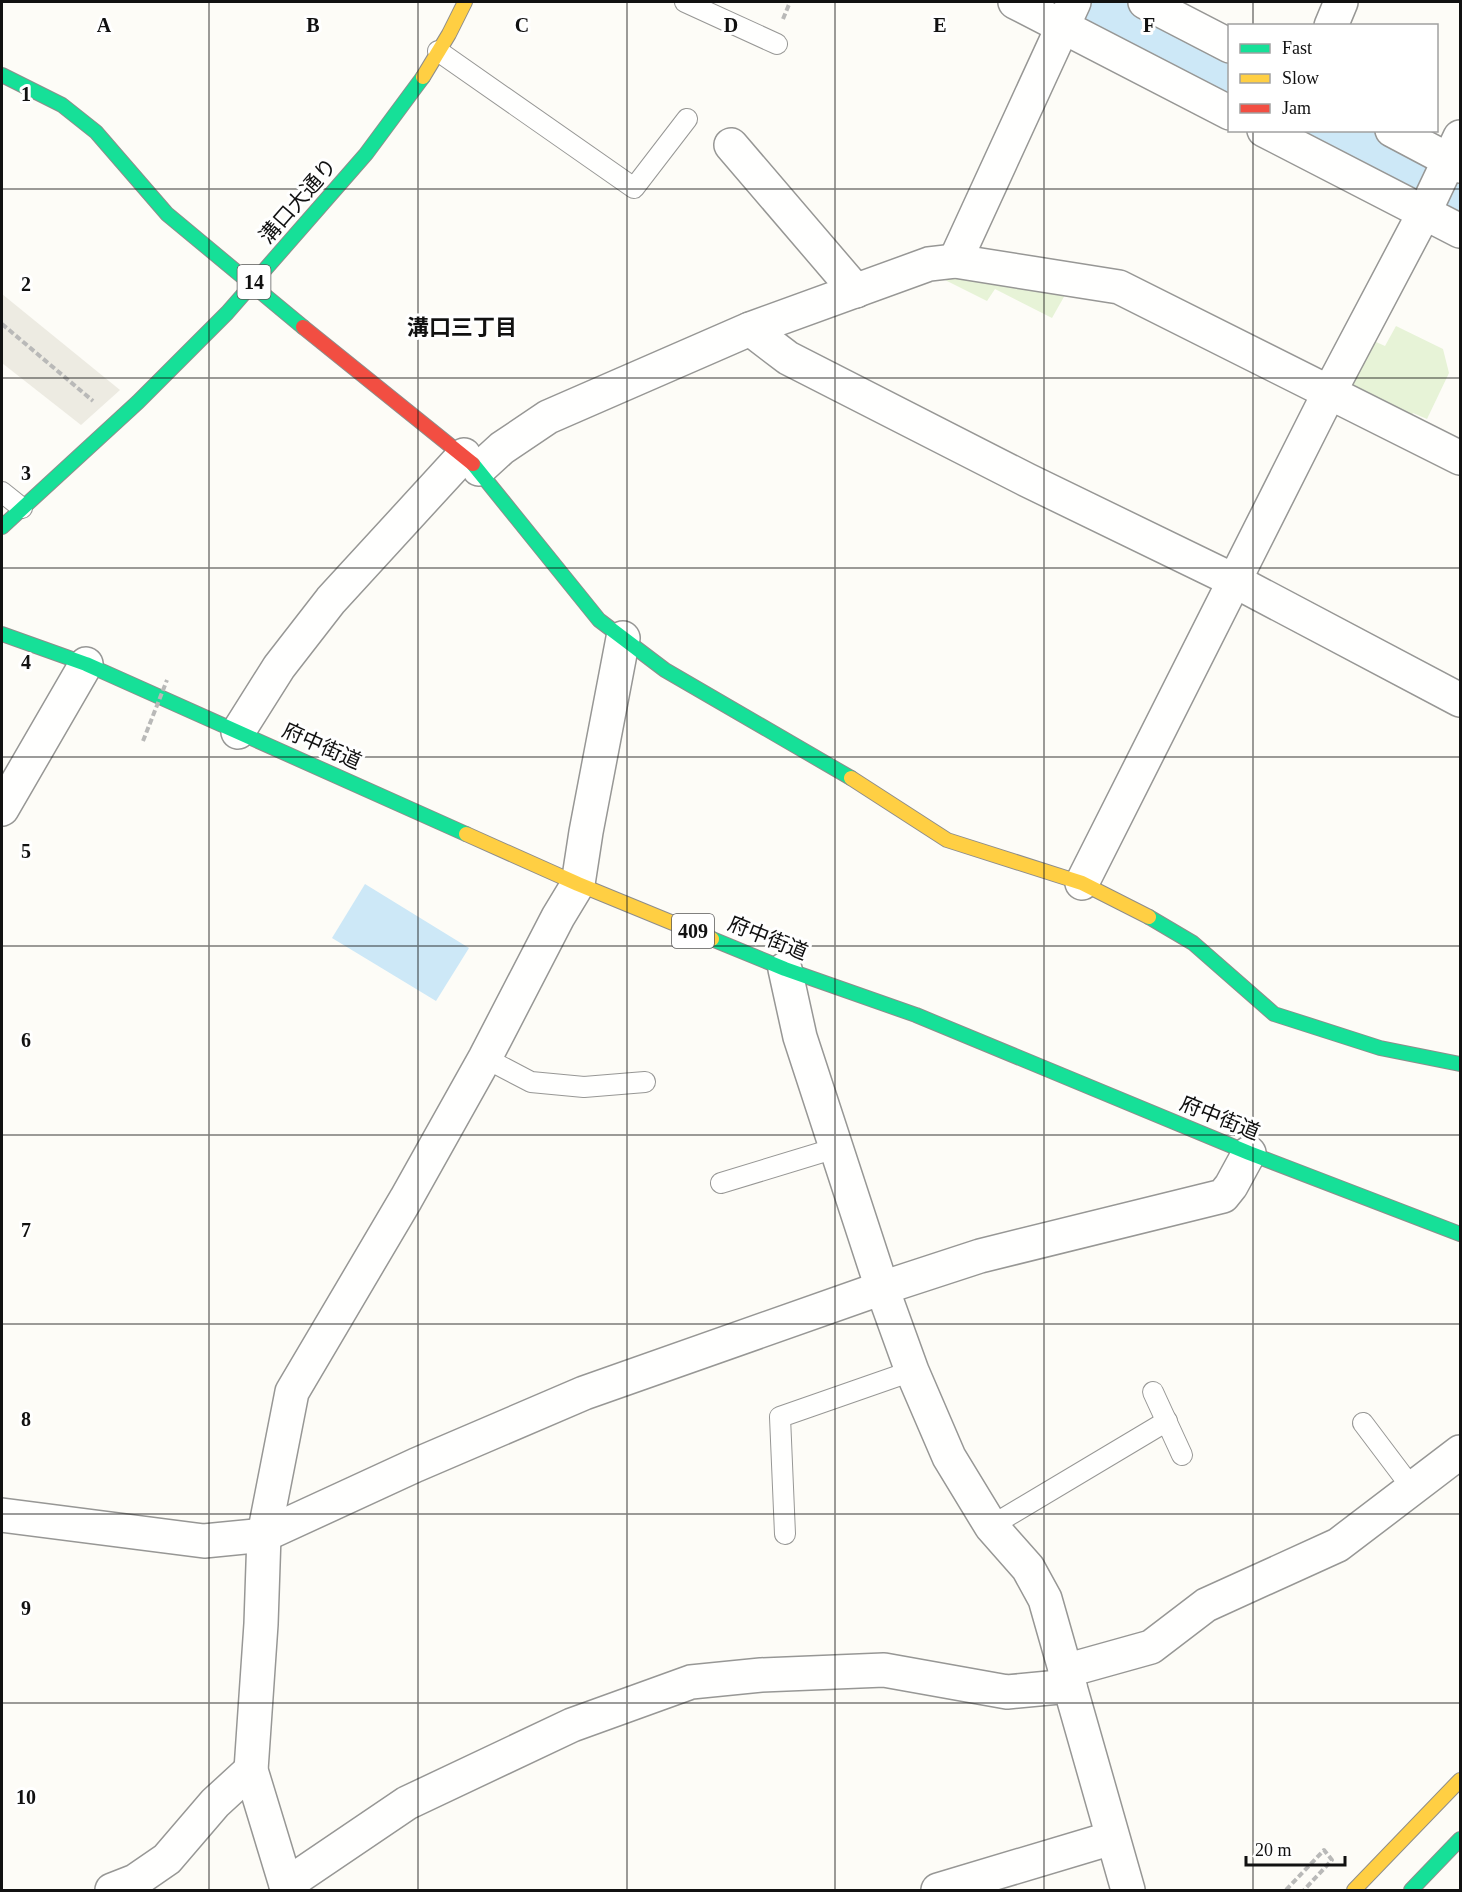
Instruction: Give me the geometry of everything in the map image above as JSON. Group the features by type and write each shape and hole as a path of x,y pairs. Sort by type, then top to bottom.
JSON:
{"main road":[{"name":"溝口大通り","path":"2,527 84,453 218,323 337,189 403,105 438,51 465,2"},
{"path":"2,75 62,105 96,132 167,214 251,285 472,462 599,620 664,670 858,782 947,840 1082,883 1153,919 1193,943 1274,1014 1380,1048 1461,1064"},
{"name":"府中街道","path":"2,634 86,664 578,884 785,969 916,1014 1249,1153 1461,1234"},
{"path":"1354,1890 1461,1780"},
{"path":"1412,1890 1461,1839"}],"street":[{"path":"1015,2 1069,13 1228,112"},
{"path":"1145,2 1228,45"},
{"path":"1332,24 1341,2"},
{"path":"955,261 1069,13"},
{"path":"1272,132 1445,175"},
{"path":"1394,132 1445,175 1461,231"},
{"path":"731,145 856,291"},
{"path":"1082,883 1330,392 1445,175"},
{"path":"238,732 279,667 331,600 472,462 502,448 548,417 750,329 929,264 955,261 1119,287 1461,458"},
{"path":"750,329 788,358 1027,480 1235,581 1461,700"},
{"path":"623,638 578,884 406,1199 292,1392 264,1535 261,1624 251,1770 286,1889 408,1803 572,1725 691,1682 761,1675 884,1670 1007,1692 1067,1678 1151,1647 1206,1605 1338,1545 1461,1452"},
{"path":"2,809 86,664"},
{"path":"785,969 800,1037 882,1288 912,1371 949,1457 991,1526 1028,1568 1045,1599 1128,1890"},
{"path":"2,1515 204,1541 264,1535 416,1465 584,1394 882,1288 980,1256 1223,1196 1232,1186 1249,1153"},
{"path":"112,1890 135,1881 167,1859 215,1803 251,1770"},
{"path":"938,1890 1112,1838"}],"lane":[{"path":"685,2 777,44"},
{"path":"438,51 634,188 687,119"},
{"path":"2,492 22,508"},
{"path":"485,1058 531,1082 584,1087 645,1082"},
{"path":"721,1183 836,1148"},
{"path":"784,1534 780,1417 912,1371"},
{"path":"1153,1392 1182,1455"},
{"path":"991,1526 1167,1421"},
{"path":"1363,1424 1412,1488"}],"path":[{"path":"2,324 117,420"},
{"path":"142,741 167,680"},
{"path":"1286,1890 1324,1850 1332,1860 1304,1890"}],"green space":[{"path":"947,274 1065,295 1052,318 995,289 987,301 943,279"},
{"path":"1396,326 1443,349 1449,373 1427,419 1413,413 1408,422 1348,394 1374,341 1385,346"}],"shaded area":[{"path":"2,294 120,390 81,425 2,363"}],"water":[{"path":"365,884 469,948 436,1001 332,938"}],"waterway":[{"path":"1076,2 1228,80"},
{"path":"1329,132 1460,199"}],"traffic: fast":[{"path":"2,75 62,105 96,132 167,214 303,327"},
{"path":"2,527 138,402 227,313 366,154 423,77"},
{"path":"473,464 599,620 665,670 851,778"},
{"path":"2,634 86,664 466,834"},
{"path":"1149,917 1193,943 1274,1014 1380,1048 1460,1064"},
{"path":"712,939 785,969 916,1015 1249,1153 1460,1234"},
{"path":"1411,1890 1460,1839"}],"traffic: slow":[{"path":"423,77 465,2"},
{"path":"851,778 947,840 1082,883 1149,917"},
{"path":"466,834 578,884 712,939"},
{"path":"1354,1890 1460,1780"}],"traffic: jam":[{"path":"303,327 473,464"}],"district":[{"name":"溝口三丁目","path":"462,327"}]}
